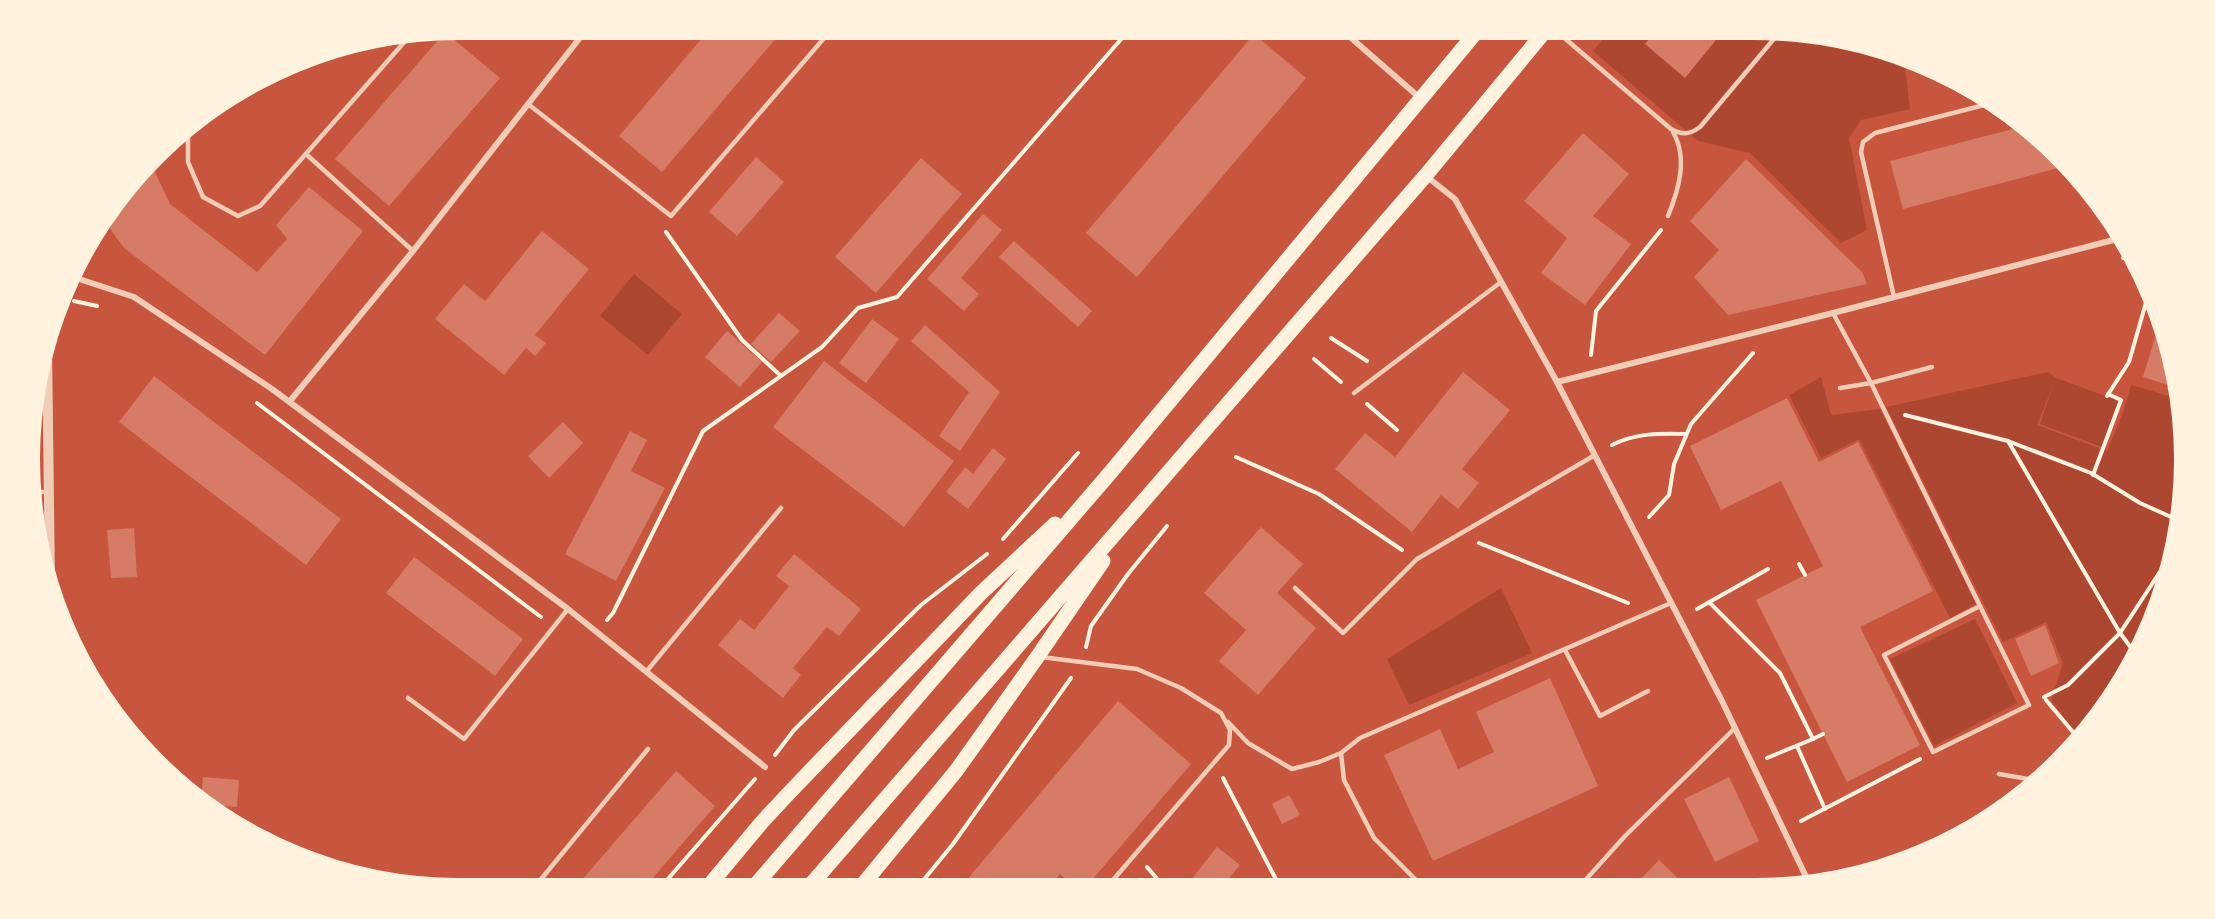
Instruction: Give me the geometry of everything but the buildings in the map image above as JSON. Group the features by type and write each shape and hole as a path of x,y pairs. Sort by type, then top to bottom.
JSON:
{"main road":[{"path":"762,878 1110,473 1469,40"},
{"path":"817,878 1426,175 1538,40"},
{"path":"715,878 762,822 981,593 1110,473"},
{"path":"868,878 956,771 1140,506"}],"street":[{"path":"290,402 413,251 578,40"},
{"path":"1353,40 1420,98"},
{"path":"1426,175 1455,199 1557,382 1735,728 1805,876"},
{"path":"1557,382 2112,240"},
{"path":"81,280 134,297 290,402 568,609 765,767"},
{"path":"48,386 50,544"}],"lane":[{"path":"528,104 671,216 822,40"},
{"path":"1568,40 1671,129 1681,134 1692,133 1700,127 1772,41"},
{"path":"188,140 188,162 203,197 238,216 260,206 402,45"},
{"path":"1894,297 1861,152 1863,142 1875,133 1980,106"},
{"path":"1668,216 1679,188 1681,167 1676,138 1671,129"},
{"path":"306,154 413,251"},
{"path":"1354,393 1501,282"},
{"path":"1833,313 1871,383 2029,705 1933,752 1884,655 1980,606"},
{"path":"1840,388 1871,383 1932,367"},
{"path":"1295,588 1343,633 1417,560 1595,455"},
{"path":"42,492 49,492"},
{"path":"646,672 781,508"},
{"path":"1038,656 1137,669 1181,688 1221,713 1248,743 1292,769 1341,753 1360,738 1671,603"},
{"path":"408,698 464,739 568,609"},
{"path":"1565,650 1600,716 1648,691"},
{"path":"1115,878 1229,745 1231,737 1227,721"},
{"path":"1588,878 1626,835 1735,728"},
{"path":"542,878 648,749"},
{"path":"1341,753 1344,780 1374,838 1414,878"},
{"path":"1999,774 2027,779"}],"path":[{"path":"598,633 613,613 703,431 822,348 858,308 897,297 1120,40"},
{"path":"1589,374 1596,311 1662,228 1668,216"},
{"path":"661,225 742,340 781,376"},
{"path":"74,302 106,308"},
{"path":"2093,475 2121,400 2108,395 2129,363 2145,305"},
{"path":"1331,338 1353,354 1388,368"},
{"path":"1649,517 1669,495 1674,464 1691,424 1754,352"},
{"path":"251,399 555,627"},
{"path":"1884,410 2007,441 2093,475 2140,503 2170,517"},
{"path":"1612,445 1621,440 1656,433 1686,434"},
{"path":"2007,441 2130,647"},
{"path":"669,878 795,730 921,605 995,547 1077,453"},
{"path":"1236,457 1319,494 1417,560"},
{"path":"925,878 953,844 1082,662 1091,626 1128,574 1167,526"},
{"path":"1458,535 1651,612"},
{"path":"1799,564 1805,575"},
{"path":"1697,609 1768,569"},
{"path":"2029,705 2068,685 2120,633 2158,575"},
{"path":"1709,602 1780,673 1814,739"},
{"path":"2044,697 2074,733"},
{"path":"1771,757 1823,734"},
{"path":"1797,746 1825,809"},
{"path":"1801,821 1933,752"},
{"path":"1215,761 1275,878"},
{"path":"1136,853 1157,878"}],"shaded area":[{"path":"1602,40 1783,41 1864,55 1905,68 1910,109 1861,120 1849,138 1867,230 1841,243 1750,153 1698,141 1593,51"},
{"path":"634,274 682,314 648,355 600,316"},
{"path":"2048,372 2056,378 2119,401 2102,447 2040,424 2054,383 2037,425 2107,451 2124,410 2131,385 2169,396 2174,432 2174,487 2160,568 2143,620 2131,645 2104,692 2074,732 2051,700 2063,663 2046,622 2003,642 1886,407"},
{"path":"1821,377 1831,415 1880,409 1976,604 1950,618 1859,439 1821,458 1789,395"},
{"path":"1501,588 1532,653 1409,705 1387,659"},
{"path":"1975,619 2017,703 1934,746 1890,659"}]}
